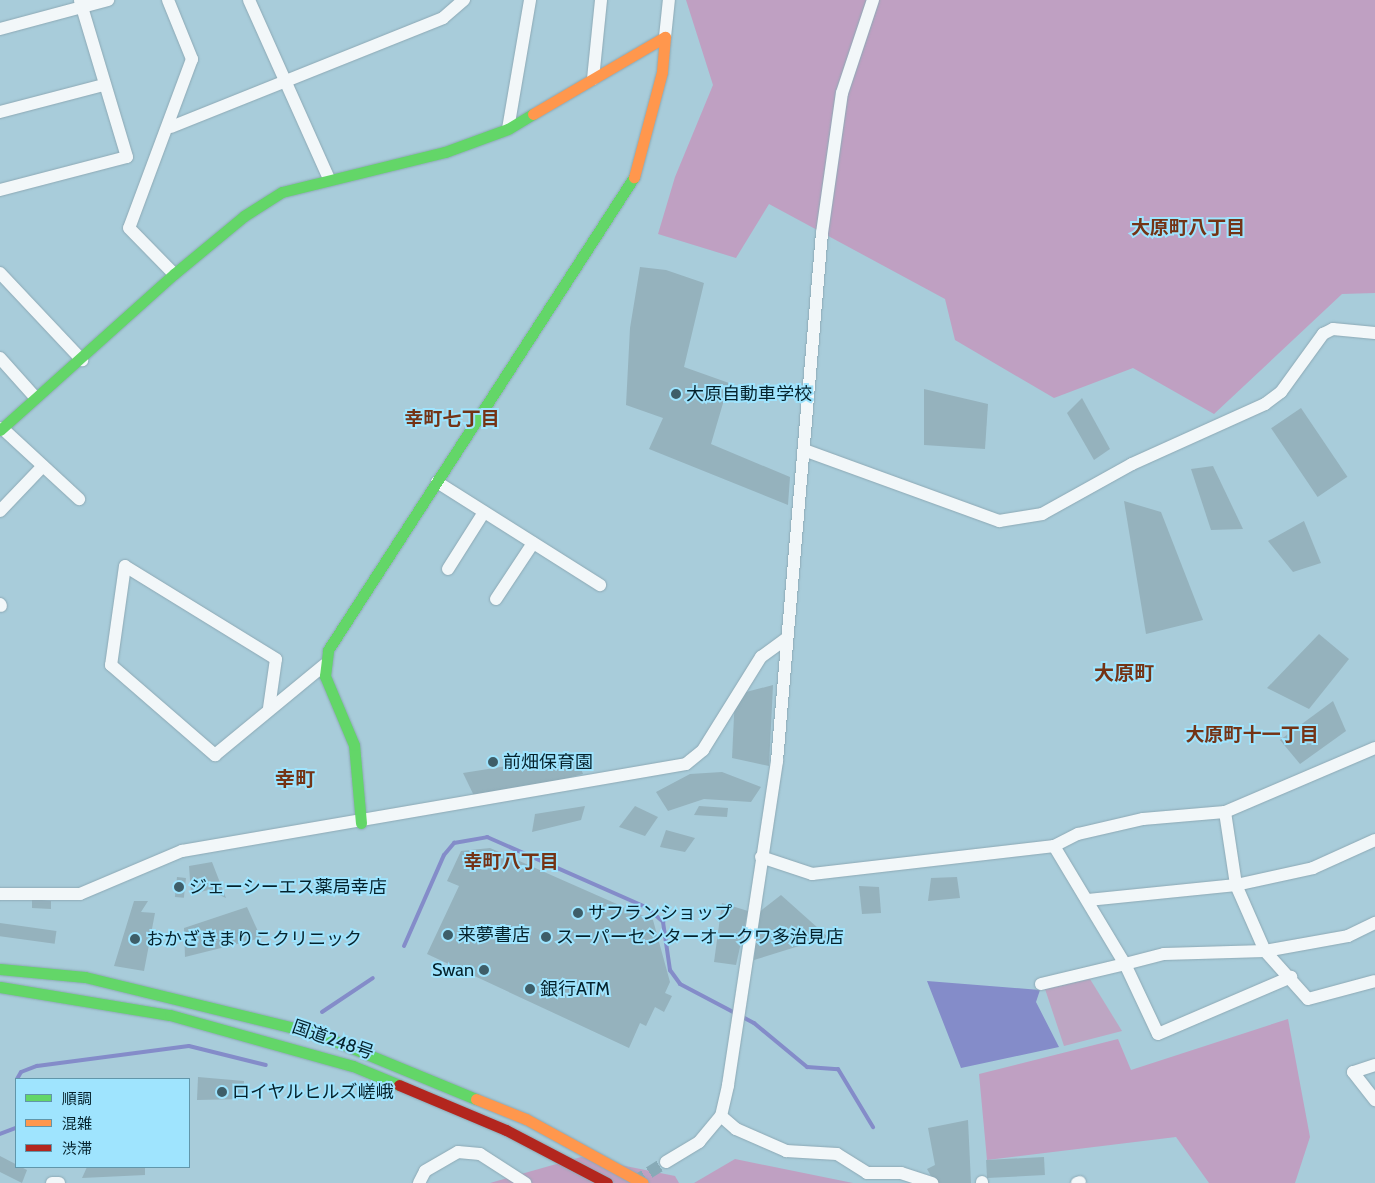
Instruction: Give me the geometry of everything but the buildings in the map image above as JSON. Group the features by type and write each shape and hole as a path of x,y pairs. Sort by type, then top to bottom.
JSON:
{"main road":[{"path":"1,429 34,396 82,360 174,274 244,216 282,192 445,152 508,128 665,37"},
{"path":"361,823 354,745 324,665 339,626 437,482 634,177 662,72 665,37"},
{"name":"国道248号","path":"0,969 85,977 143,989 318,1034 526,1119 643,1183"},
{"name":"国道248号","path":"0,987 170,1015 353,1066 506,1130 607,1183"}],"street":[{"path":"0,29 82,3 108,0"},
{"path":"168,0 192,59 170,127 129,228 174,274"},
{"path":"249,0 329,179"},
{"path":"170,127 284,79 444,18 464,0"},
{"path":"508,128 530,0"},
{"path":"593,78 601,0"},
{"path":"665,37 669,0"},
{"path":"666,1162 699,1142 721,1116 740,1007 761,857 771,814 788,638 822,233 842,93 873,0"},
{"path":"0,190 127,157 104,85 82,3"},
{"path":"0,112 104,85"},
{"path":"0,273 82,360"},
{"path":"804,450 999,521 1042,514 1132,464 1265,404 1281,392 1323,334 1333,329 1375,333"},
{"path":"0,358 34,396"},
{"path":"1,429 79,500"},
{"path":"0,511 42,466"},
{"path":"437,482 600,586"},
{"path":"448,569 484,512"},
{"path":"496,600 533,542"},
{"path":"269,708 276,659 125,566 111,666 215,755 269,708 324,665"},
{"path":"0,894 80,894 182,851 361,823 686,764 703,750 761,657 788,638"},
{"path":"761,857 812,874 1054,846 1078,834 1143,819 1224,812 1375,748"},
{"path":"1224,812 1236,885 1265,951 1292,977 1308,999 1375,981"},
{"path":"1088,900 1236,885 1314,868 1375,840"},
{"path":"1054,846 1125,964 1158,1034 1292,977"},
{"path":"1041,984 1164,954 1265,951 1348,936 1375,924"},
{"path":"1375,1065 1353,1072 1375,1100"},
{"path":"721,1116 736,1129 786,1151 837,1154 867,1173 901,1173 932,1183"},
{"path":"419,1183 425,1171 458,1152 480,1154 525,1183"},
{"path":"52,1183 59,1183"}],"shaded area":[{"path":"686,0 1375,0 1375,293 1342,294 1214,414 1133,368 1054,398 955,340 945,299 769,204 736,258 658,234 675,177 713,85"},
{"path":"1090,979 1122,1031 1064,1046 1045,989"},
{"path":"1288,1019 1310,1137 1295,1183 1209,1183 1176,1137 987,1160 979,1074 1118,1039 1131,1070"},
{"path":"581,1157 675,1176 679,1183 490,1183"},
{"path":"735,1159 853,1183 694,1183"}],"water":[{"path":"927,981 1040,990 1036,1002 1059,1047 961,1068"}],"waterway":[{"path":"404,946 444,855 454,843 487,837 646,907 663,922 670,970 680,984 754,1023 807,1067 838,1069 873,1127"},
{"path":"322,1012 373,978"},
{"path":"18,1078 21,1072 37,1066 189,1046 266,1065"},
{"path":"0,1134 15,1128"}],"tunnel":[{"path":"634,1182 666,1162"}],"traffic: fast":[{"path":"0,430 174,274 244,216 282,192 445,152 508,129 533,114"},
{"path":"361,823 354,745 325,676 328,650 634,177"},
{"path":"0,969 85,977 318,1034 476,1099"},
{"path":"0,987 170,1015 353,1066 399,1085"}],"traffic: slow":[{"path":"533,114 665,37 662,72 634,177"},
{"path":"476,1099 526,1119 643,1183"}],"traffic: jam":[{"path":"399,1085 506,1130 607,1183"}],"place":[{"name":"大原自動車学校","path":"676,394"},
{"name":"前畑保育園","path":"493,762"},
{"name":"ジェーシーエス薬局幸店","path":"179,887"},
{"name":"サフランショップ","path":"578,913"},
{"name":"来夢書店","path":"448,935"},
{"name":"スーパーセンターオークワ多治見店","path":"546,937"},
{"name":"おかざきまりこクリニック","path":"135,939"},
{"name":"Swan","path":"484,970"},
{"name":"銀行ATM","path":"530,989"},
{"name":"ロイヤルヒルズ嵯峨","path":"222,1092"}],"district":[{"name":"大原町八丁目","path":"1188,228"},
{"name":"幸町七丁目","path":"452,419"},
{"name":"大原町","path":"1124,673"},
{"name":"大原町十一丁目","path":"1252,735"},
{"name":"幸町","path":"295,779"},
{"name":"幸町八丁目","path":"511,862"}]}
